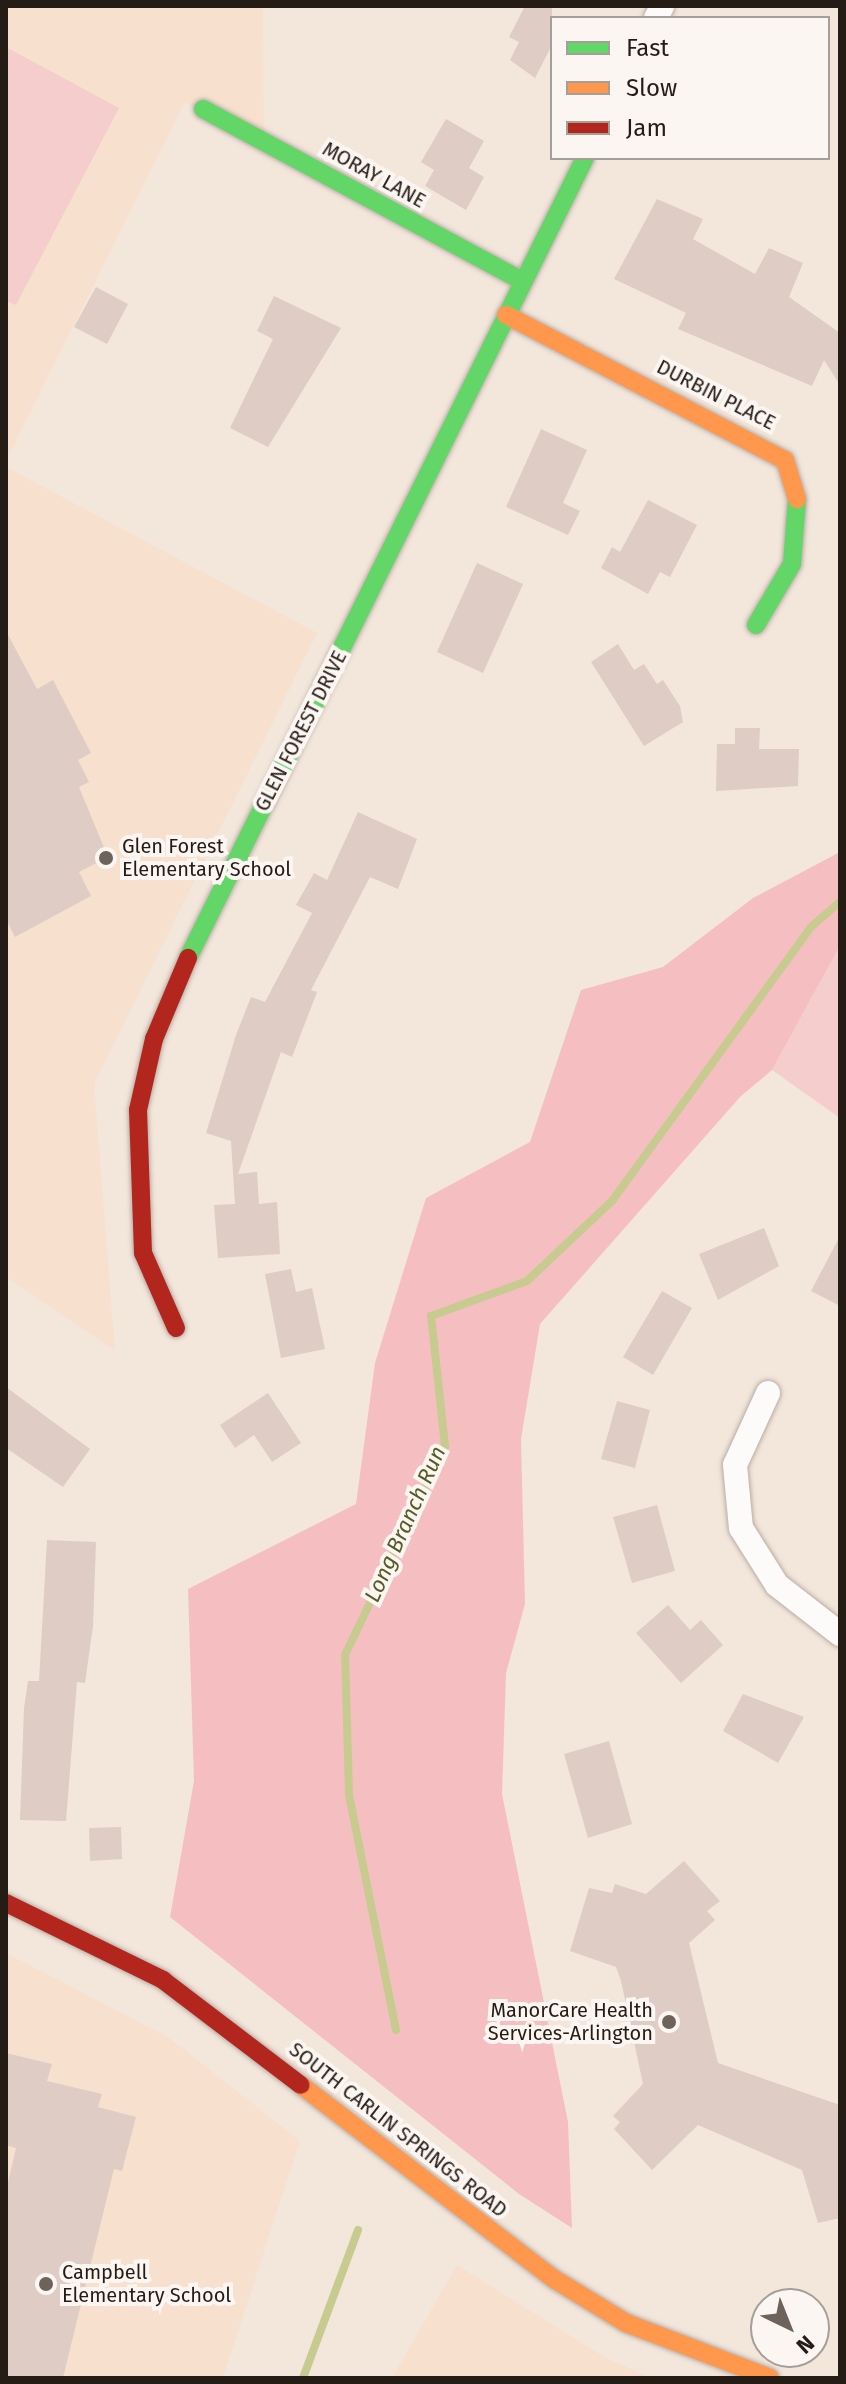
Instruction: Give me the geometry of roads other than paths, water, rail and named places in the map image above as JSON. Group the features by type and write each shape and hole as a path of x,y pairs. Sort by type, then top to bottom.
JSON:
{"street":[{"name":"MORAY LANE","path":"203,109 523,281"},
{"name":"GLEN FOREST DRIVE","path":"176,1328 143,1253 138,1110 154,1039 584,160"},
{"name":"DURBIN PLACE","path":"506,315 785,460 795,479 800,527 792,564 756,625"},
{"path":"768,1393 735,1465 741,1528 777,1585 840,1634"},
{"name":"SOUTH CARLIN SPRINGS ROAD","path":"6,1903 163,1980 554,2279 626,2323 770,2378"}],"waterway":[{"name":"Long Branch Run","path":"396,2030 349,1794 345,1655 445,1446 431,1316 527,1281 612,1201 811,927 840,902"},
{"name":"Long Branch Run","path":"303,2378 358,2230"}],"place":[{"name":"Glen Forest Elementary School","path":"106,858"},
{"name":"ManorCare Health Services-Arlington","path":"669,2022"},
{"name":"Campbell Elementary School","path":"46,2284"}]}
